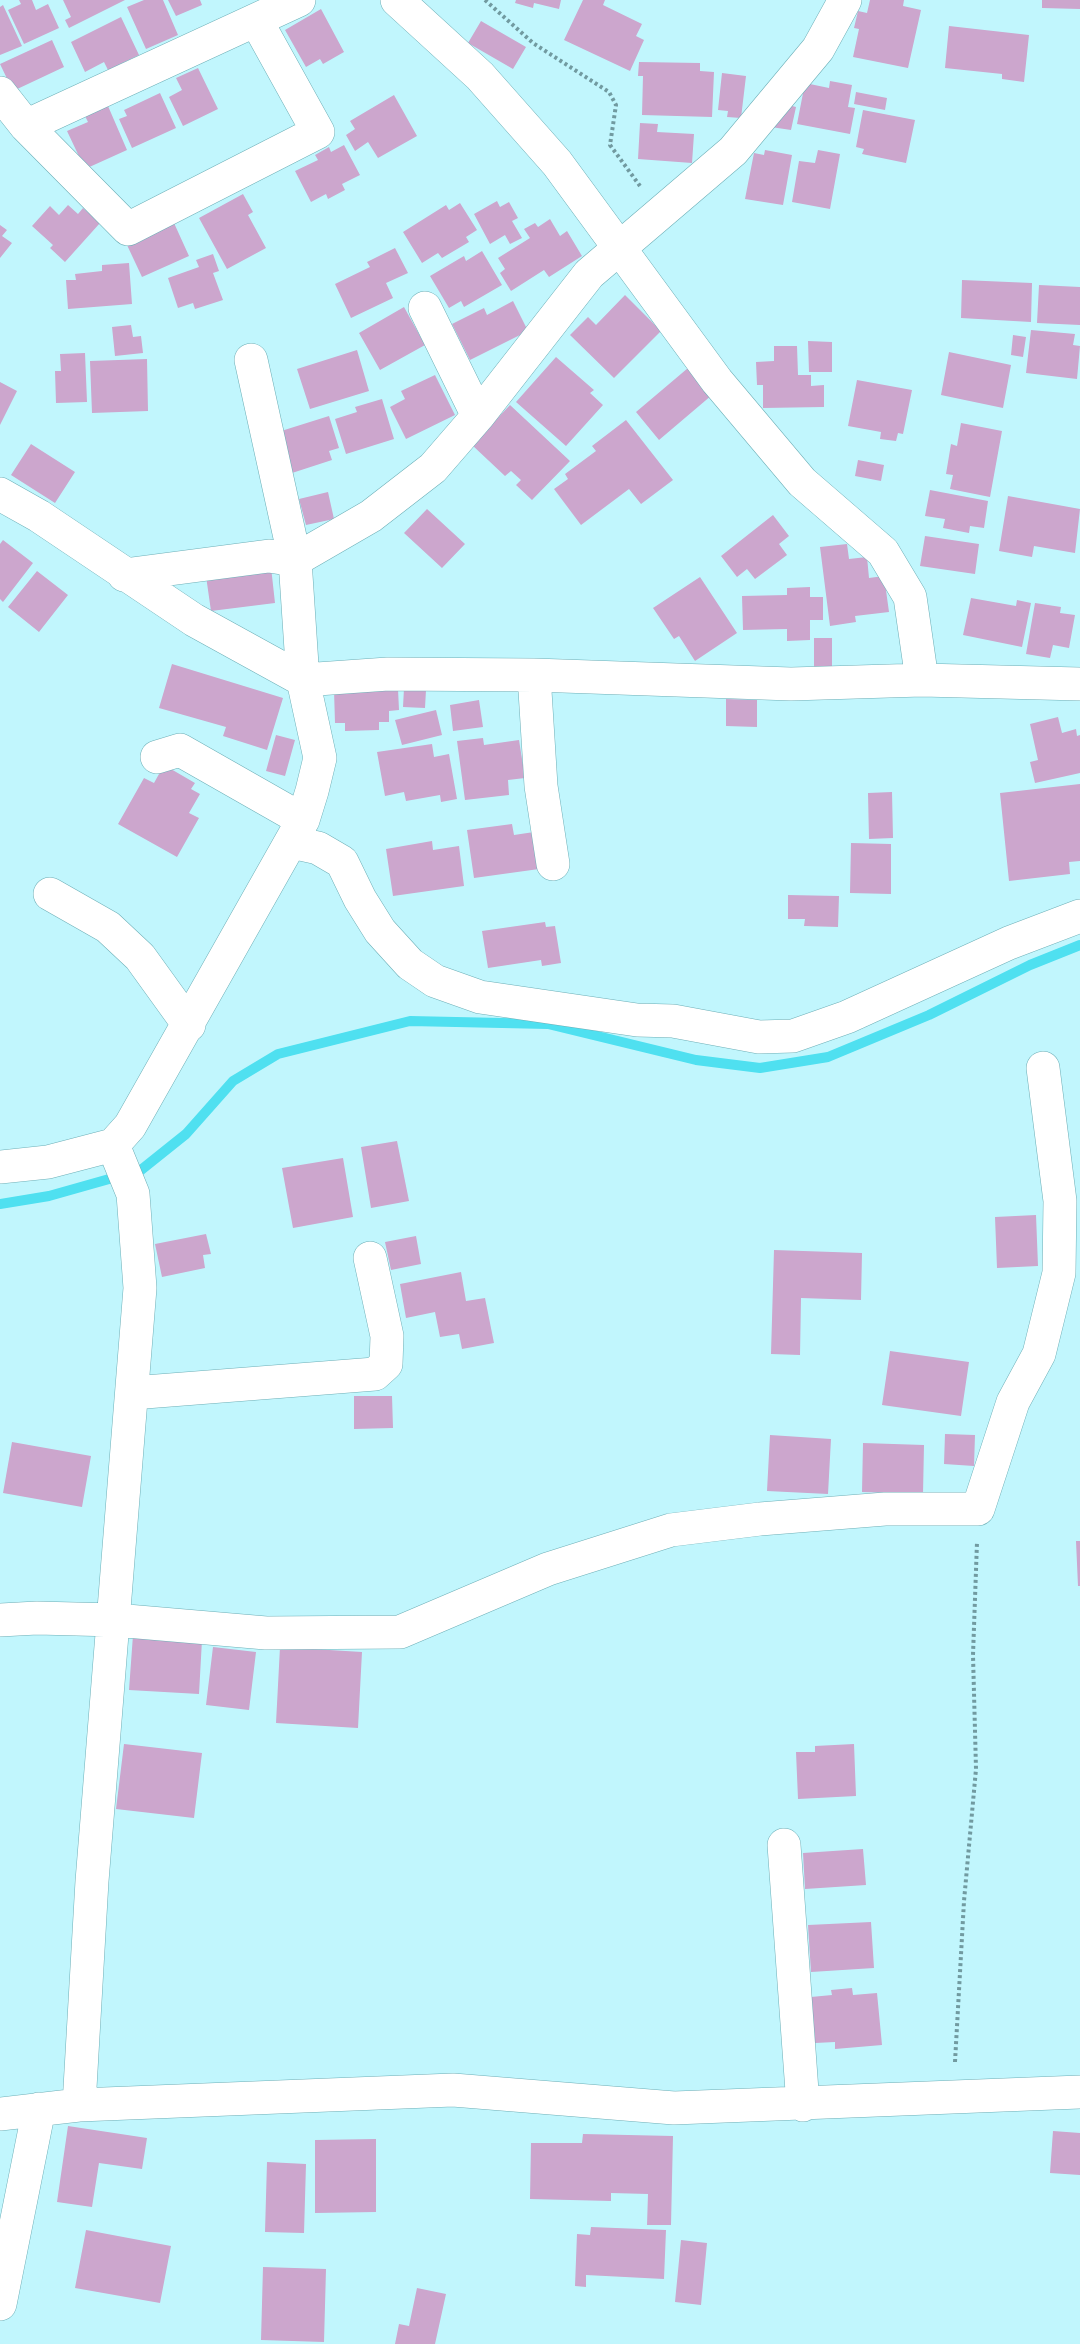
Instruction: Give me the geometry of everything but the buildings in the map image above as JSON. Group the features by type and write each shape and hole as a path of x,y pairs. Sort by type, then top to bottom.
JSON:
{"street":[{"path":"27,126 257,22 299,0"},
{"path":"397,0 480,76 557,163 717,381 802,482 883,552 910,597 922,680"},
{"path":"124,575 269,556 295,560 371,516 433,468 478,416 590,274 733,151 818,49 845,0"},
{"path":"0,93 27,126 128,229 318,132 257,22"},
{"path":"425,308 478,416"},
{"path":"79,2105 92,1881 115,1620 140,1288 133,1194 116,1153 297,831 320,758 303,680 295,560 251,360"},
{"path":"0,494 39,516 194,620 303,680 388,674 534,675 791,684 922,680 1080,684"},
{"path":"534,675 541,786 553,864"},
{"path":"157,757 180,750 318,848 342,862 380,931 410,964 435,981 480,997 637,1020 673,1020 759,1037 792,1036 847,1017 1009,943 1080,916"},
{"path":"50,894 108,927 132,950 189,1025"},
{"path":"0,1620 37,1618 115,1620 266,1633 400,1632 548,1569 671,1530 760,1519 885,1509 978,1509 1013,1402 1039,1354 1059,1273 1070,1203 1043,1068"},
{"path":"0,1167 116,1153"},
{"path":"132,1393 375,1374 386,1364 387,1336 370,1257"},
{"path":"784,1845 803,2105"},
{"path":"0,2114 79,2105 453,2090 674,2108 803,2105 1080,2092"},
{"path":"0,2304 39,2109"}],"path":[{"path":"485,0 534,43 609,93 616,105 609,145 661,213"},
{"path":"954,2097 958,1998 976,1770 974,1655 978,1509"}],"waterway":[{"path":"0,1204 49,1196 141,1170 186,1134 233,1081 278,1054 410,1021 548,1024 696,1060 760,1068 828,1057 929,1015 1030,965 1080,945"}]}
